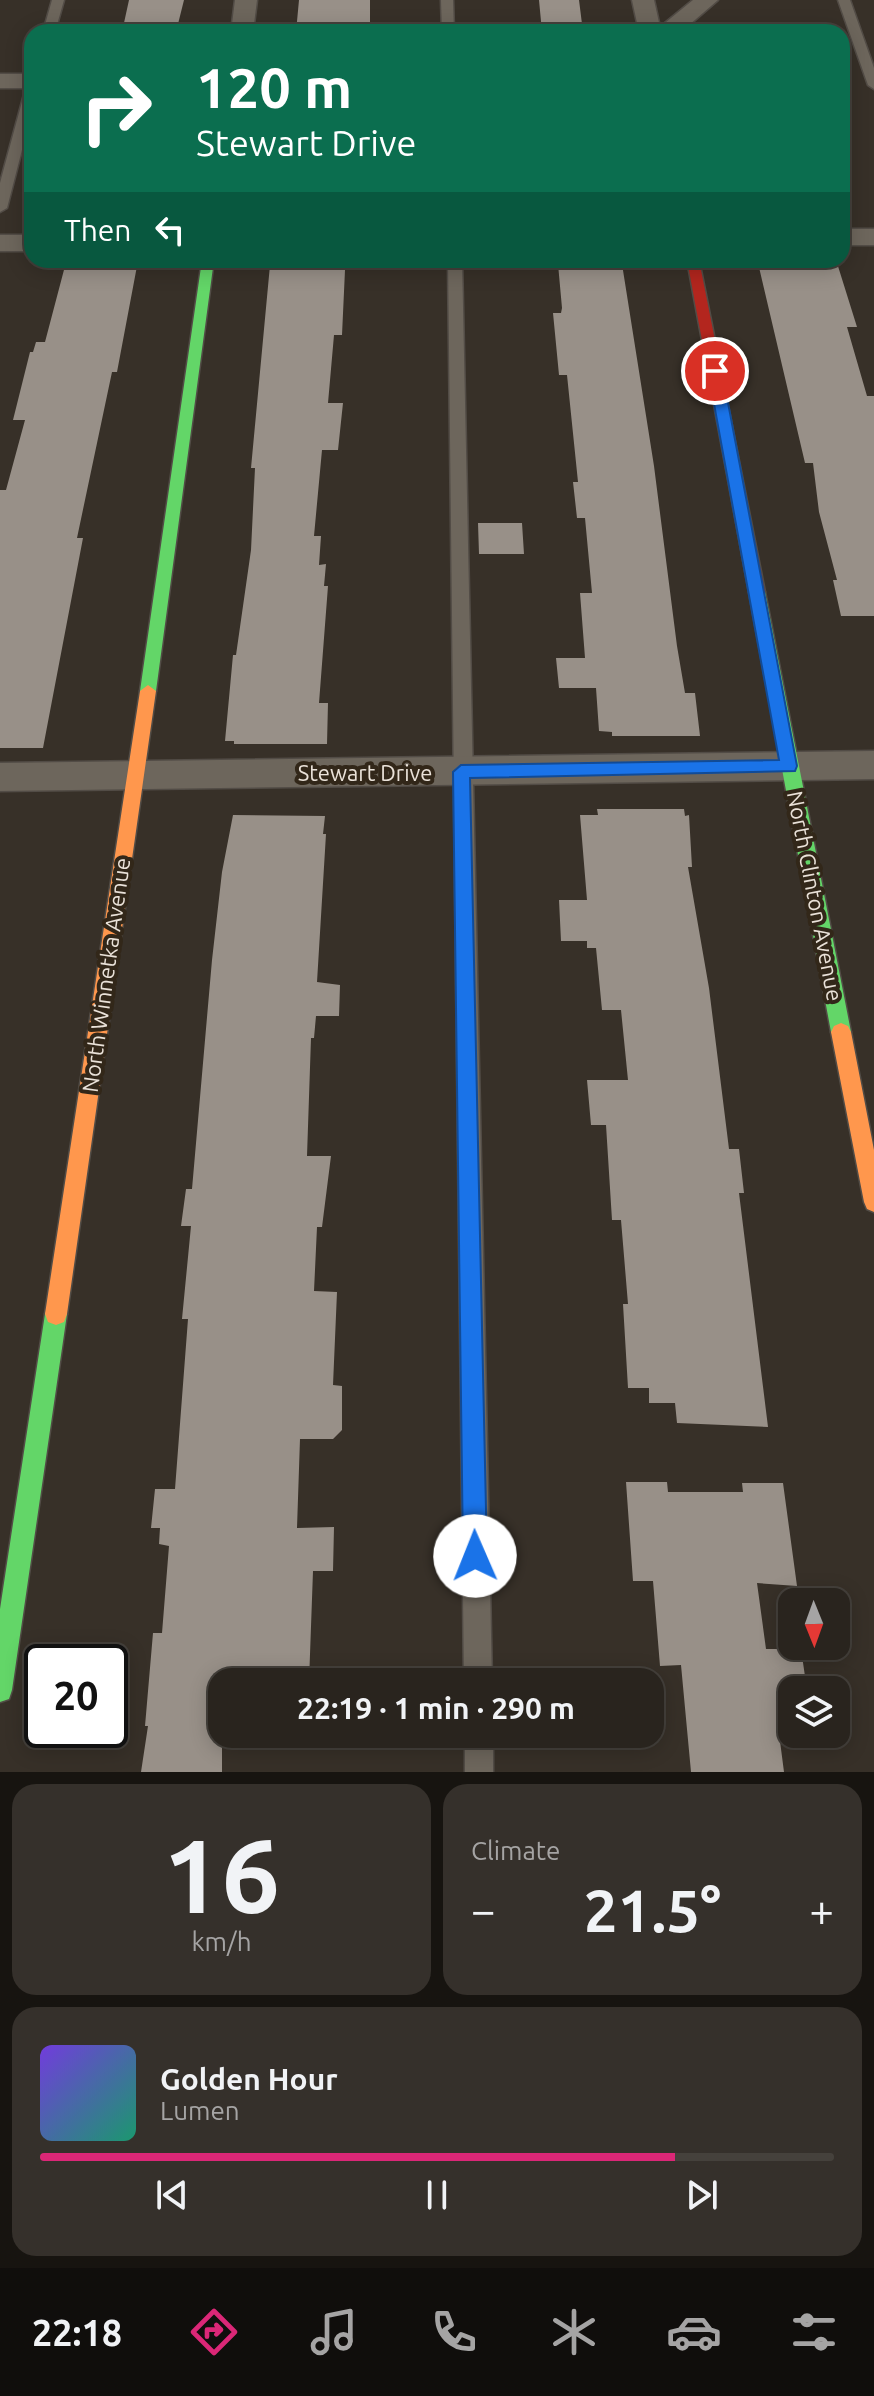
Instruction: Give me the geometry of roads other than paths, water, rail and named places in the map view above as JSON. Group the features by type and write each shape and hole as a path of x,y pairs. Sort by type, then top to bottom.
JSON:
{"street":[{"path":"243,24 246,0"},
{"path":"643,0 648,24"},
{"path":"677,24 707,0"},
{"path":"0,81 24,83"},
{"path":"850,237 874,237"},
{"path":"0,243 24,243"},
{"name":"North Winnetka Avenue","path":"0,1690 184,450 207,268"},
{"name":"North Clinton Avenue","path":"695,268 874,1202"},
{"name":"Stewart Drive","path":"0,777 874,765"}],"lane":[{"path":"51,24 58,0"},
{"path":"447,0 448,24"},
{"path":"844,0 874,85"},
{"path":"0,208 24,115"},
{"path":"455,268 478,1668"},
{"path":"479,1748 479,1772"}]}
